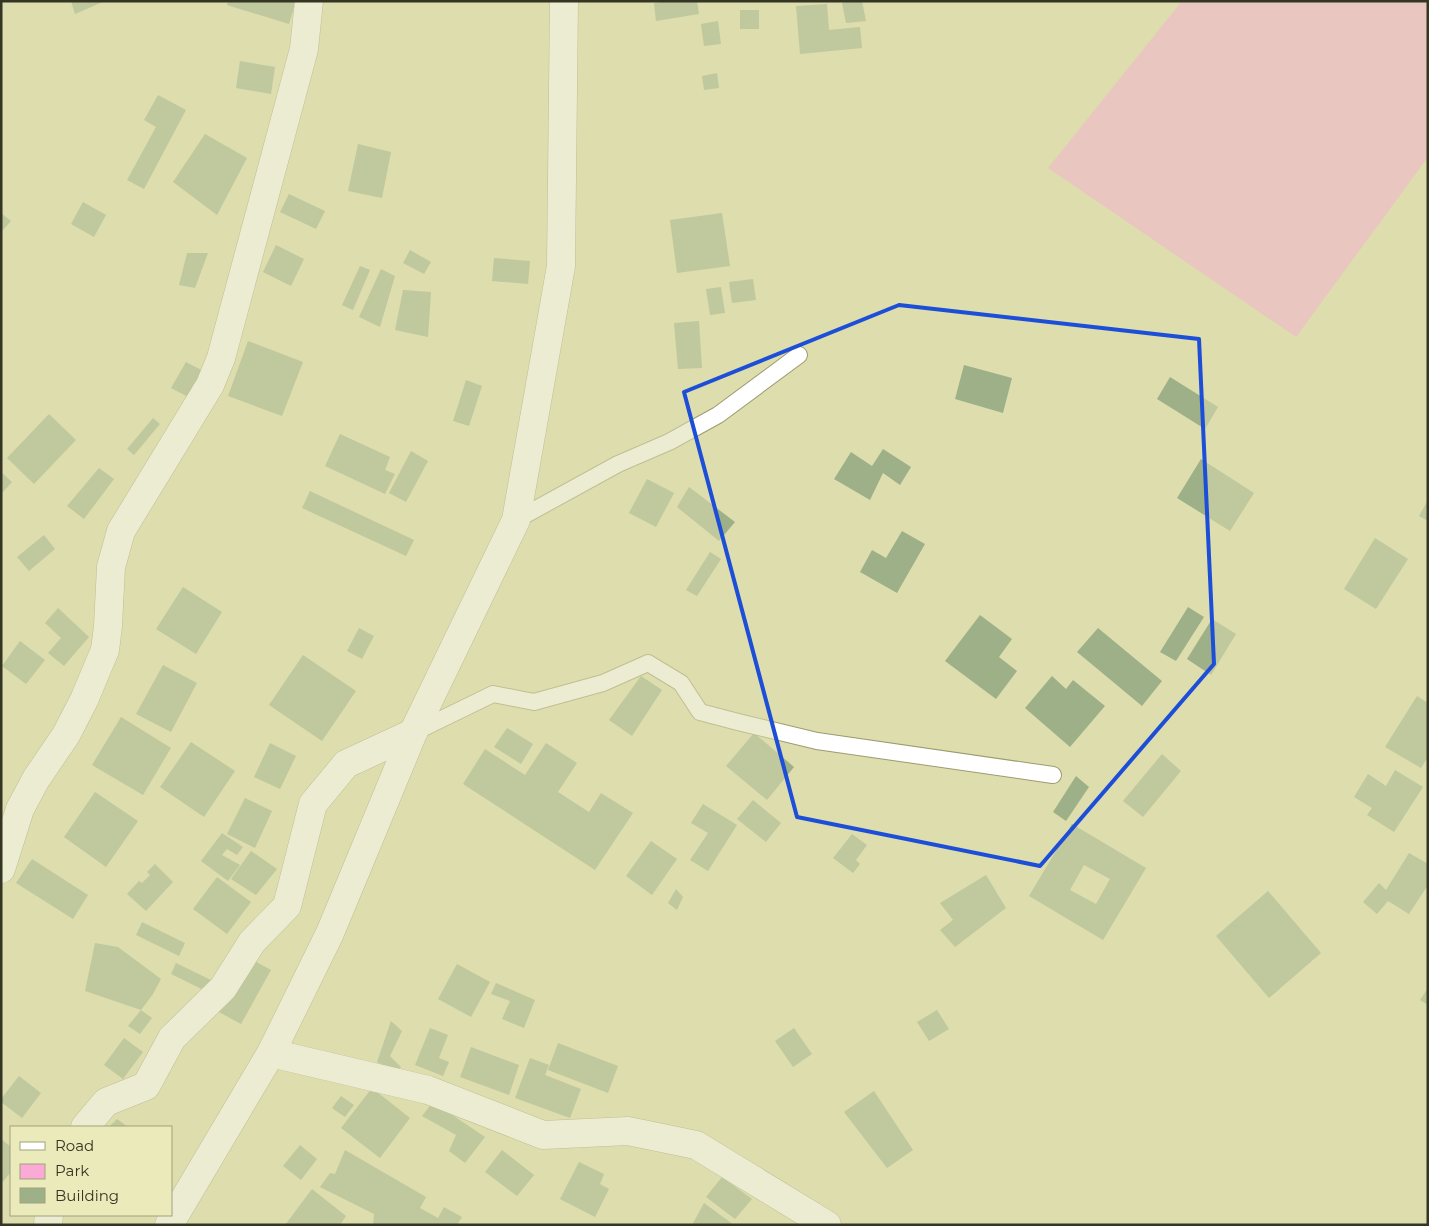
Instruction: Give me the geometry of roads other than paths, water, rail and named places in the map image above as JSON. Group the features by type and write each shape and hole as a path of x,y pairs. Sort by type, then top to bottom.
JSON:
{"street":[{"path":"1,869 20,809 36,778 66,735 84,700 105,650 111,567 121,531 210,385 221,358 304,49 309,1"},
{"path":"169,1225 271,1053 330,933 413,733 516,520 561,266 564,1"},
{"path":"86,1126 106,1102 146,1086 172,1038 223,988 252,942 287,906 313,804 346,764 413,733"},
{"path":"271,1053 428,1090 543,1135 628,1131 696,1145 827,1225"}],"lane":[{"path":"516,520 618,464 669,442 718,415 799,355"},
{"path":"413,733 493,694 534,702 603,683 648,663 681,683 700,712 817,740 1053,775"}]}
